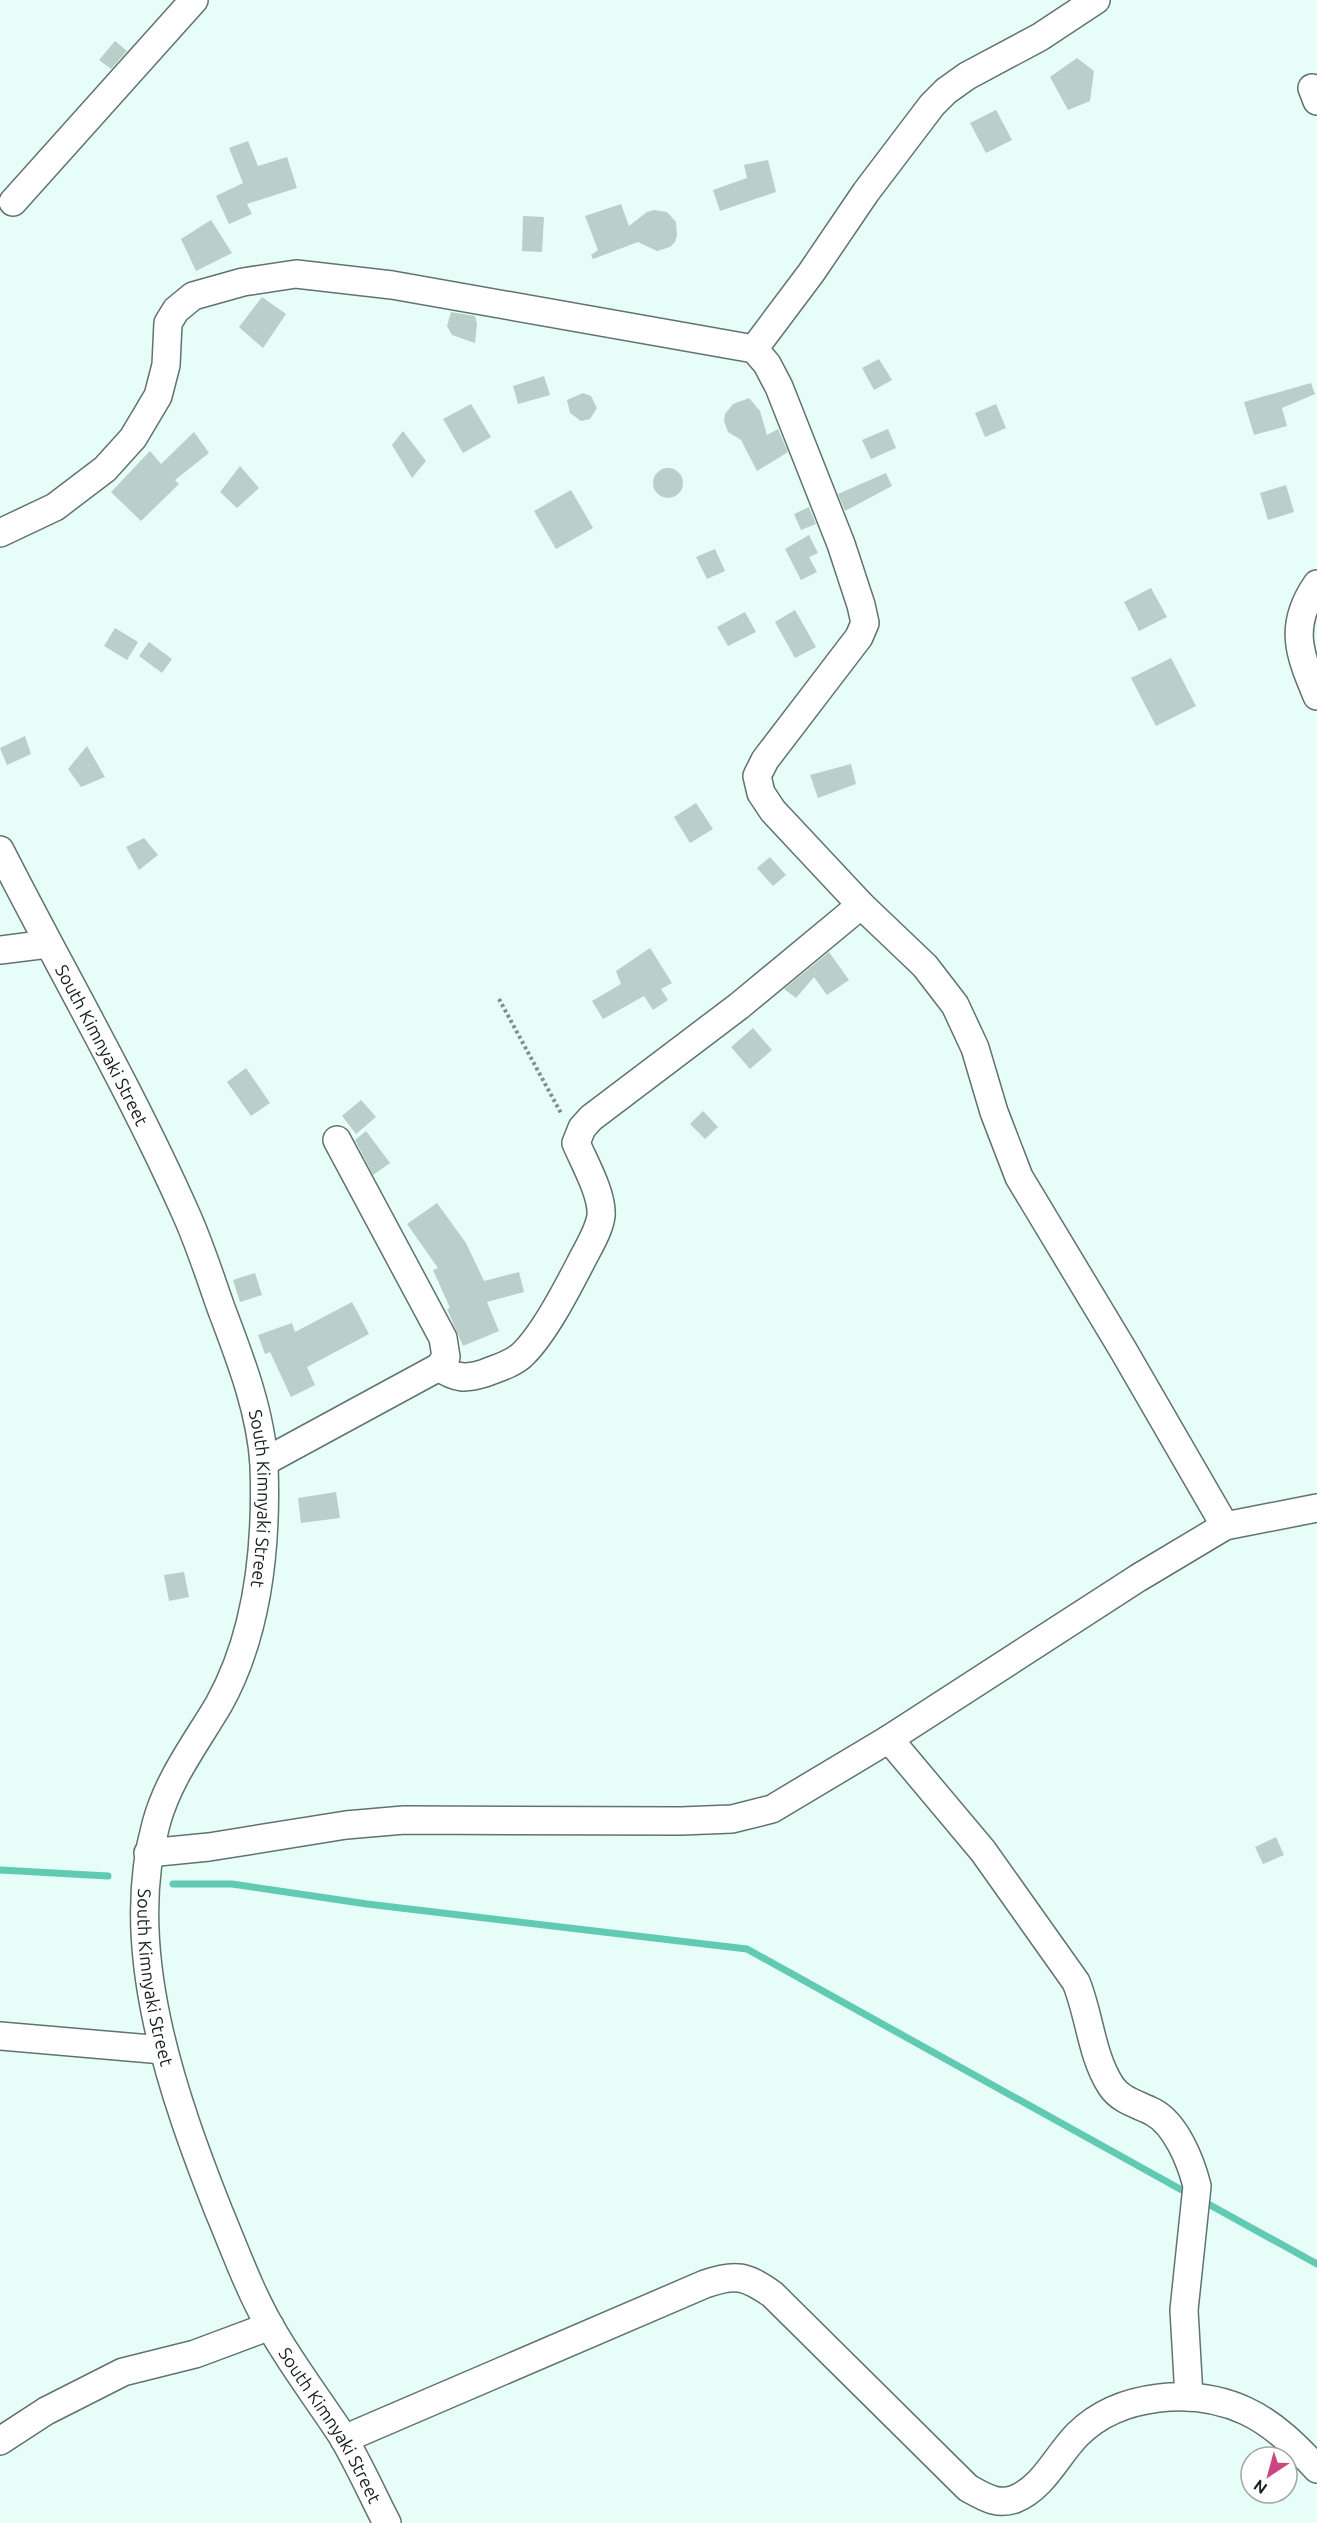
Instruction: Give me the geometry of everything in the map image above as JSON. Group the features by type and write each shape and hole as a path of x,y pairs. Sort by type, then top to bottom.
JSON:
{"street":[{"path":"13,202 194,0"},
{"path":"754,349 811,273 866,192 932,105 946,91 967,76 1040,37 1096,0"},
{"path":"0,533 55,507 105,469 133,438 158,396 166,364 168,323 176,309 193,296 243,282 296,274 392,285 754,349 767,364 780,387 808,456 841,544 865,624 859,637 765,760 757,776 761,793 773,811 861,905 925,966 955,1005 975,1047 994,1112 1019,1177 1225,1526"},
{"path":"1317,584 1298,621 1302,659 1317,696"},
{"name":"South Kimnyaki Street","path":"0,850 118,1074 188,1217 244,1373 256,1418 264,1462 262,1554 254,1613 240,1657 221,1701 168,1789 148,1853 145,1905 152,1996 163,2050 200,2163 236,2254 270,2326 344,2439 387,2523"},
{"path":"439,1367 459,1378 470,1378 508,1365 522,1355 534,1341 569,1286 595,1233 601,1215 599,1197 576,1143 582,1128 591,1118 739,1006 861,905"},
{"path":"0,950 48,944"},
{"path":"264,1462 439,1367 446,1357 443,1338 337,1140"},
{"path":"148,1853 209,1847 346,1825 404,1820 732,1819 772,1809 889,1739 1138,1578 1225,1526 1317,1508"},
{"path":"889,1739 983,1851 1072,1975 1085,2004 1098,2062 1112,2088 1124,2099 1155,2112 1165,2121 1193,2170 1197,2186 1184,2310 1189,2397"},
{"path":"0,2037 163,2050"},
{"path":"344,2439 728,2276 753,2281 772,2295 968,2488 987,2498 1000,2502 1015,2499 1035,2486 1078,2434 1104,2413 1144,2401 1189,2397 1223,2402 1247,2412 1275,2429 1317,2469"},
{"path":"0,2441 46,2411 123,2372 195,2354 270,2326"}],"path":[{"path":"499,999 542,1075 576,1143"}],"building":[{"path":"115,41 127,51 111,69 99,60"},
{"path":"1077,58 1094,71 1090,101 1068,110 1050,77"},
{"path":"996,110 1012,140 986,153 970,123"},
{"path":"248,141 258,166 287,157 297,188 247,204 252,214 229,224 216,196 243,183 229,148"},
{"path":"768,160 776,192 720,211 713,190 747,178 744,165"},
{"path":"621,204 629,226 647,212 654,210 667,212 676,222 675,242 670,247 657,251 638,242 593,259 591,255 598,250 585,216"},
{"path":"523,216 544,217 542,252 522,251"},
{"path":"211,220 232,253 196,271 181,239"},
{"path":"262,297 286,314 263,348 239,327"},
{"path":"451,312 475,316 477,324 475,343 452,335 447,326"},
{"path":"879,359 892,380 874,390 862,368"},
{"path":"544,376 550,395 518,404 513,386"},
{"path":"1311,383 1315,394 1282,408 1287,426 1254,435 1244,402"},
{"path":"583,393 591,396 597,408 590,419 581,421 570,413 567,400"},
{"path":"749,398 760,411 767,435 778,429 788,452 757,471 741,440 728,432 724,421 725,414 733,404"},
{"path":"471,404 491,437 463,453 443,419"},
{"path":"996,404 1006,428 985,437 975,413"},
{"path":"888,429 896,448 871,459 862,440"},
{"path":"403,431 426,461 412,478 392,445"},
{"path":"194,432 209,453 175,480 179,484 141,521 111,492 150,451 161,464"},
{"path":"240,466 259,488 237,508 220,492"},
{"path":"668,468 679,472 683,483 679,494 668,498 657,494 653,483 657,472"},
{"path":"886,473 892,486 845,511 838,494"},
{"path":"1286,485 1294,512 1268,520 1260,493"},
{"path":"571,490 593,528 556,549 534,511"},
{"path":"809,507 816,524 801,530 794,514"},
{"path":"809,535 818,553 809,557 817,572 801,580 785,549"},
{"path":"715,549 725,571 707,579 696,557"},
{"path":"1151,588 1167,617 1139,631 1124,602"},
{"path":"795,610 816,647 795,658 775,622"},
{"path":"745,612 756,632 728,646 717,627"},
{"path":"115,628 138,642 127,660 104,646"},
{"path":"149,642 172,659 162,673 139,656"},
{"path":"1171,658 1196,706 1156,726 1131,678"},
{"path":"25,736 31,754 7,765 0,748"},
{"path":"87,746 105,777 81,787 68,769"},
{"path":"851,764 856,784 818,798 810,775"},
{"path":"696,803 713,829 690,843 674,817"},
{"path":"144,838 158,855 139,870 126,847"},
{"path":"770,857 786,875 773,886 757,868"},
{"path":"650,948 672,983 661,989 668,1000 653,1010 644,996 603,1019 592,1001 621,984 616,971"},
{"path":"829,952 849,980 827,995 814,977 796,998 784,989"},
{"path":"753,1028 772,1050 750,1069 731,1047"},
{"path":"246,1068 270,1103 251,1116 227,1082"},
{"path":"361,1100 376,1117 356,1134 342,1116"},
{"path":"703,1111 718,1127 705,1139 690,1124"},
{"path":"366,1131 390,1163 373,1175 355,1140"},
{"path":"437,1203 466,1243 484,1281 519,1272 524,1292 487,1302 499,1331 463,1346 447,1309 450,1308 433,1270 438,1268 407,1224"},
{"path":"255,1273 262,1295 240,1302 233,1280"},
{"path":"352,1302 369,1334 307,1367 315,1385 291,1397 270,1352 265,1354 258,1335 292,1323 295,1332"},
{"path":"336,1492 340,1518 301,1523 298,1498"},
{"path":"184,1572 189,1597 169,1601 164,1575"},
{"path":"1276,1837 1284,1855 1263,1864 1255,1847"}],"waterway":[{"path":"0,1870 108,1876"},
{"path":"173,1884 232,1884 367,1904 747,1949 1189,2194"},
{"path":"1201,2200 1317,2264"}]}
